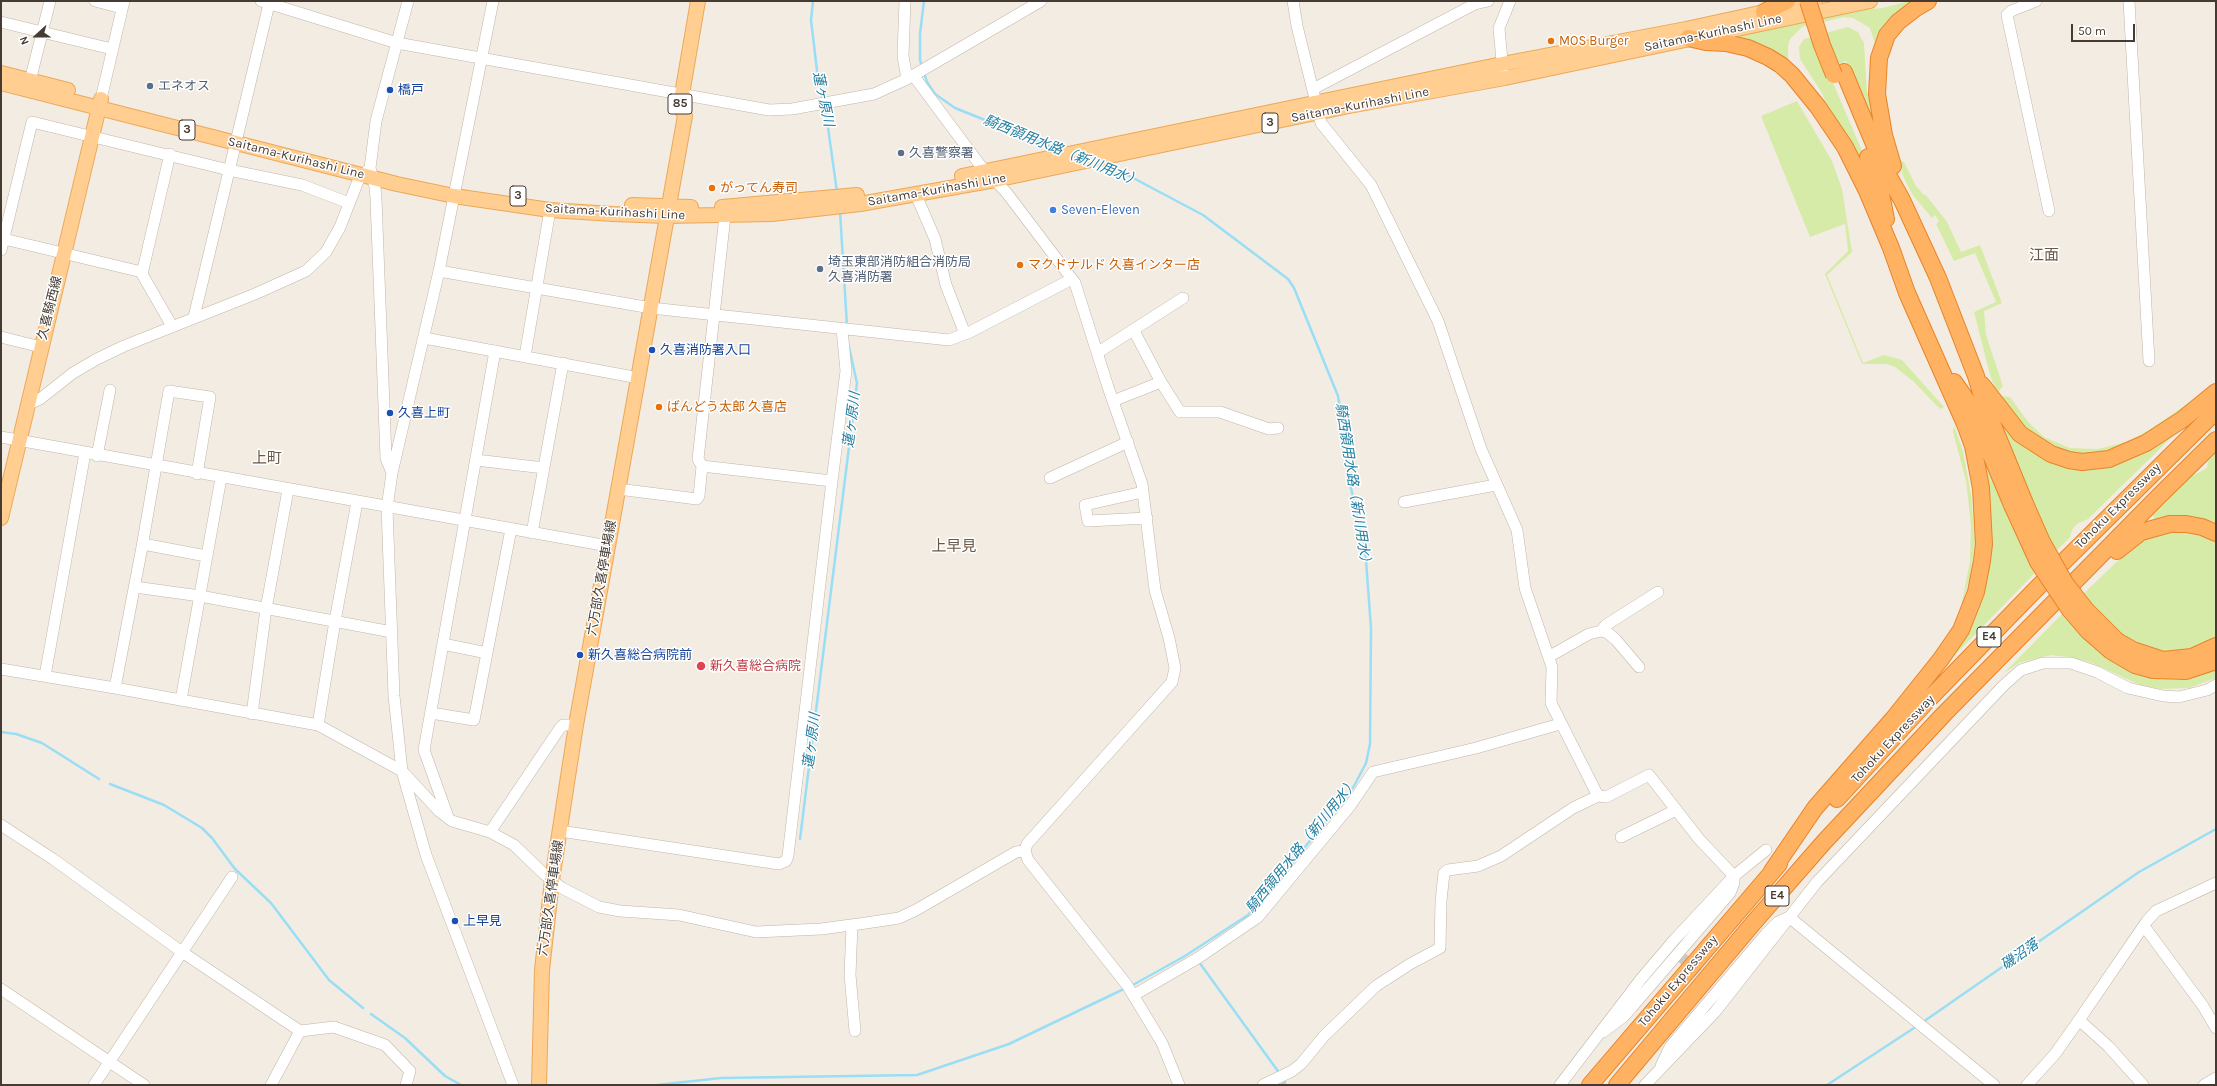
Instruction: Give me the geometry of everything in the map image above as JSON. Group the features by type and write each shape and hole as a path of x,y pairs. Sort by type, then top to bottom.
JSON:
{"highway":[{"path":"1764,12 1787,1"},
{"path":"1808,1 1822,45 1839,73 1884,168 1902,200 1938,278 1976,376 2038,562 2070,610 2088,631 2114,646 2135,665 2153,670 2186,671 2216,661"},
{"path":"1818,1 1839,73 1879,184 1891,248"},
{"path":"1902,200 1884,135 1877,94 1877,67 1882,46 1890,32 1907,15 1928,1"},
{"path":"1688,38 1706,42 1726,43 1748,48 1768,57 1792,75 1818,106 1845,147 1867,191 1891,248 1907,293 1939,362 1965,424 1978,467 1981,488 1984,544 1976,592 1961,630 1893,719 1815,808 1772,871"},
{"path":"1939,362 1970,405 2018,503"},
{"path":"1976,376 2020,434 2047,452 2069,460 2082,462 2109,459 2146,443 2183,418 2216,392"},
{"name":"Tohoku Expressway","path":"1590,1085 1772,871 1928,700 2043,582 2216,411"},
{"name":"Tohoku Expressway","path":"1617,1085 1755,921 1824,842 1945,713 2158,496 2216,440"},
{"path":"1945,713 1984,684 2122,545 2141,532 2163,526 2186,524 2202,527 2216,533"},
{"path":"2114,646 2133,650 2163,660 2192,657 2216,646"}],"main road":[{"name":"85","path":"668,211 685,116 680,106 681,95 698,1"},
{"name":"Saitama-Kurihashi Line","path":"1503,71 1815,1"},
{"name":"Saitama-Kurihashi Line","path":"1,84 100,103 369,173 550,210 668,211 830,198 991,175 1503,71 1688,38 1870,1"},
{"name":"Saitama-Kurihashi Line","path":"1,73 30,80 100,103"},
{"name":"久喜騎西線","path":"1,518 100,103"},
{"name":"Saitama-Kurihashi Line","path":"455,191 724,216 830,208 916,195 991,175"},
{"name":"六万部久喜停車場線","path":"539,1085 542,970 552,880 576,724 668,211"}],"street":[{"path":"30,80 50,1"},
{"path":"95,1 123,4 100,103"},
{"path":"392,473 386,458 377,214 369,173 376,120 408,1"},
{"path":"493,1 439,271 392,473 387,508 396,712 402,771 426,854 513,1085"},
{"path":"905,1 903,56 910,77 991,175 1072,279 1144,492 1155,590 1169,638 1175,668 1172,682 1027,844 1025,851 1028,860 1131,990 1162,1043 1179,1085"},
{"path":"194,317 238,138 265,2 397,43 769,110 784,109 874,94 910,77 1041,1"},
{"path":"1293,1 1297,26 1317,108 1325,129 1371,185 1408,257 1438,321 1474,428 1496,485 1517,530 1525,588 1550,656 1553,675 1550,699 1560,724 1598,796"},
{"path":"1313,89 1475,4 1488,1"},
{"path":"1503,71 1499,28 1510,1"},
{"path":"2036,1 2011,11 2007,15 2049,210"},
{"path":"2129,1 2149,361"},
{"path":"1,22 112,49"},
{"path":"142,272 64,253 2,245 32,122 170,154 229,170 302,185 349,203"},
{"path":"170,154 142,274 172,326"},
{"path":"27,405 40,399 74,373 97,359 172,326 255,294 306,270 321,259 326,252 358,181 369,173"},
{"path":"916,195 935,239 946,285 965,334"},
{"path":"525,356 550,210"},
{"path":"618,490 696,498 699,496 702,466 698,459 724,216"},
{"path":"439,271 651,308 714,316 949,340 965,334 1072,279"},
{"path":"1097,353 1134,331 1183,298"},
{"path":"560,832 779,864 786,861 788,856 846,372 846,329"},
{"path":"1134,331 1161,382 1180,412 1220,412 1269,429 1278,428"},
{"path":"1,338 41,347"},
{"path":"424,338 639,378"},
{"path":"448,818 424,750 466,521 495,351"},
{"path":"532,533 563,363"},
{"path":"1113,401 1161,382"},
{"path":"97,456 110,390"},
{"path":"115,688 143,544 155,466 169,391 210,397 197,474"},
{"path":"1,438 387,508 608,546"},
{"path":"1050,478 1128,442"},
{"path":"45,676 85,454"},
{"path":"476,460 544,468"},
{"path":"702,466 832,481"},
{"path":"182,700 206,556 221,478"},
{"path":"1404,502 1496,485"},
{"path":"252,714 266,609 288,490"},
{"path":"1144,492 1085,505 1088,521 1147,518"},
{"path":"318,725 334,621 357,502"},
{"path":"431,713 474,720 511,529"},
{"path":"143,544 206,556"},
{"path":"135,587 200,596 392,632"},
{"path":"1601,631 1606,626 1658,592"},
{"path":"1550,656 1588,634 1601,631 1608,633 1616,640 1640,667"},
{"path":"443,644 487,653"},
{"path":"1645,1085 1715,1012 1776,938 1789,917 1832,866 2004,685 2021,670 2043,663 2071,663 2096,672 2128,688 2163,696 2179,697 2208,690 2216,686"},
{"path":"1,669 318,725 402,771 452,821 490,832 514,846 562,888 599,907 620,911 679,915 756,932 852,925 899,918 916,910 1016,852 1025,851"},
{"path":"490,832 560,728 564,725 576,724"},
{"path":"1131,990 1198,958 1258,917 1350,806 1373,772 1476,748 1560,724"},
{"path":"1263,1085 1292,1071 1301,1064 1324,1036 1376,986 1410,964 1440,948 1441,901 1444,874 1448,870 1478,866 1501,856 1573,808 1598,796 1606,797 1649,775 1676,810 1734,876"},
{"path":"1621,836 1676,810"},
{"path":"1,825 53,859 182,952 300,1031 334,1027 385,1045 410,1071 406,1085"},
{"path":"1560,1085 1641,979 1734,876 1766,850"},
{"path":"94,1085 232,876"},
{"path":"2027,1085 2055,1054 2156,911 2216,883"},
{"path":"1789,917 1922,1024 1994,1085"},
{"path":"852,925 850,975 856,1031"},
{"path":"2144,926 2203,1006 2216,1028"},
{"path":"1,989 144,1085"},
{"path":"2080,1020 2108,1046 2143,1085"},
{"path":"271,1085 300,1031"},
{"path":"2204,1085 2216,1078"}],"green space":[{"path":"1909,1 1918,1 1876,47 1870,28 1853,18 1844,17 1802,27 1790,39 1788,45 1788,57 1791,67 1725,38 1847,11 1883,8"},
{"path":"1848,27 1858,32 1864,43 1867,92 1891,168 1846,61 1827,69 1872,174 1874,184 1830,113 1822,93 1800,59 1799,47 1804,39"},
{"path":"1797,101 1832,161 1842,189 1852,252 1827,275 1863,363 1884,355 1902,360 1944,407 1941,409 1914,382 1895,367 1887,364 1862,364 1825,274 1848,251 1845,224 1810,237 1761,116"},
{"path":"1899,160 1904,162 1916,186 1924,195 1926,195 1947,222 1961,252 1980,245 2002,303 1984,311 1986,335 2003,386 1999,391 1995,388 1990,375 1974,312 1996,302 1975,253 1954,261 1936,224 1939,221 1935,215 1932,218 1912,194 1903,176"},
{"path":"2216,384 2187,407 2134,443 2093,456 2062,453 2024,429 2002,400 2001,396 2010,397 2029,423 2044,437 2070,448 2098,449 2126,442 2149,430"},
{"path":"1989,401 2069,465 2172,433 2174,435 2088,519 2077,524 2072,530 2070,537 1951,659 1950,657 1986,568 1968,412"},
{"path":"1954,426 1963,451 1971,494 1975,541 1970,577 1961,607 1970,561 1971,526 1966,481 1953,432"},
{"path":"2216,453 2216,523 2192,516 2155,520 2153,515 2190,477 2207,468 2208,461"},
{"path":"2181,530 2196,531 2216,540 2216,639 2195,649 2166,653 2124,637 2118,664 2140,675 2175,680 2199,675 2216,668 2216,678 2189,688 2160,689 2140,685 2090,662 2051,655 2019,663 2004,673 2059,617 2129,550 2146,538 2162,532"}],"waterway":[{"name":"蓮ヶ原川","path":"813,1 811,20 818,79 823,100"},
{"name":"騎西領用水路（新川用水）","path":"922,67 920,60 920,34 924,1"},
{"name":"騎西領用水路（新川用水）","path":"924,73 927,82 935,94 955,108 1060,150"},
{"name":"蓮ヶ原川","path":"825,106 837,192"},
{"name":"騎西領用水路（新川用水）","path":"1098,164 1120,171 1203,215 1288,279 1294,288 1338,396 1344,431 1350,484 1365,547 1371,628 1370,744 1366,763 1354,786 1248,915 1185,956 1131,986"},
{"name":"蓮ヶ原川","path":"840,211 847,326"},
{"name":"蓮ヶ原川","path":"800,839 857,383 849,347"},
{"name":"騎西領用水路（新川用水）","path":"1,732 16,734 42,743 99,779"},
{"name":"騎西領用水路（新川用水）","path":"110,784 164,805 202,828 212,838 235,869 271,903 329,980 363,1008"},
{"name":"磯沼落","path":"1923,1022 2139,872 2216,829"},
{"path":"1199,962 1280,1074"},
{"name":"騎西領用水路（新川用水）","path":"657,1085 721,1078 917,1075 1009,1044 1126,988"},
{"name":"騎西領用水路（新川用水）","path":"371,1014 405,1038 445,1076 461,1085"},
{"name":"磯沼落","path":"1827,1085 1917,1026"},
{"path":"1280,1085 1285,1083 1284,1080"}],"tunnel":[{"path":"1678,954 1718,991"}],"place":[{"name":"MOS Burger","path":"1551,41"},
{"name":"エネオス","path":"150,86"},
{"name":"橋戸","path":"390,90"},
{"name":"久喜警察署","path":"901,153"},
{"name":"がってん寿司","path":"712,188"},
{"name":"Seven-Eleven","path":"1053,210"},
{"name":"マクドナルド 久喜インター店","path":"1020,265"},
{"name":"埼玉東部消防組合消防局 久喜消防署","path":"820,269"},
{"name":"久喜消防署入口","path":"652,350"},
{"name":"ばんどう太郎 久喜店","path":"659,407"},
{"name":"久喜上町","path":"390,413"},
{"name":"新久喜総合病院前","path":"580,655"},
{"name":"新久喜総合病院","path":"701,666"},
{"name":"上早見","path":"455,921"}],"district":[{"name":"江面","path":"2044,256"},
{"name":"上町","path":"267,459"},
{"name":"上早見","path":"954,547"}]}
